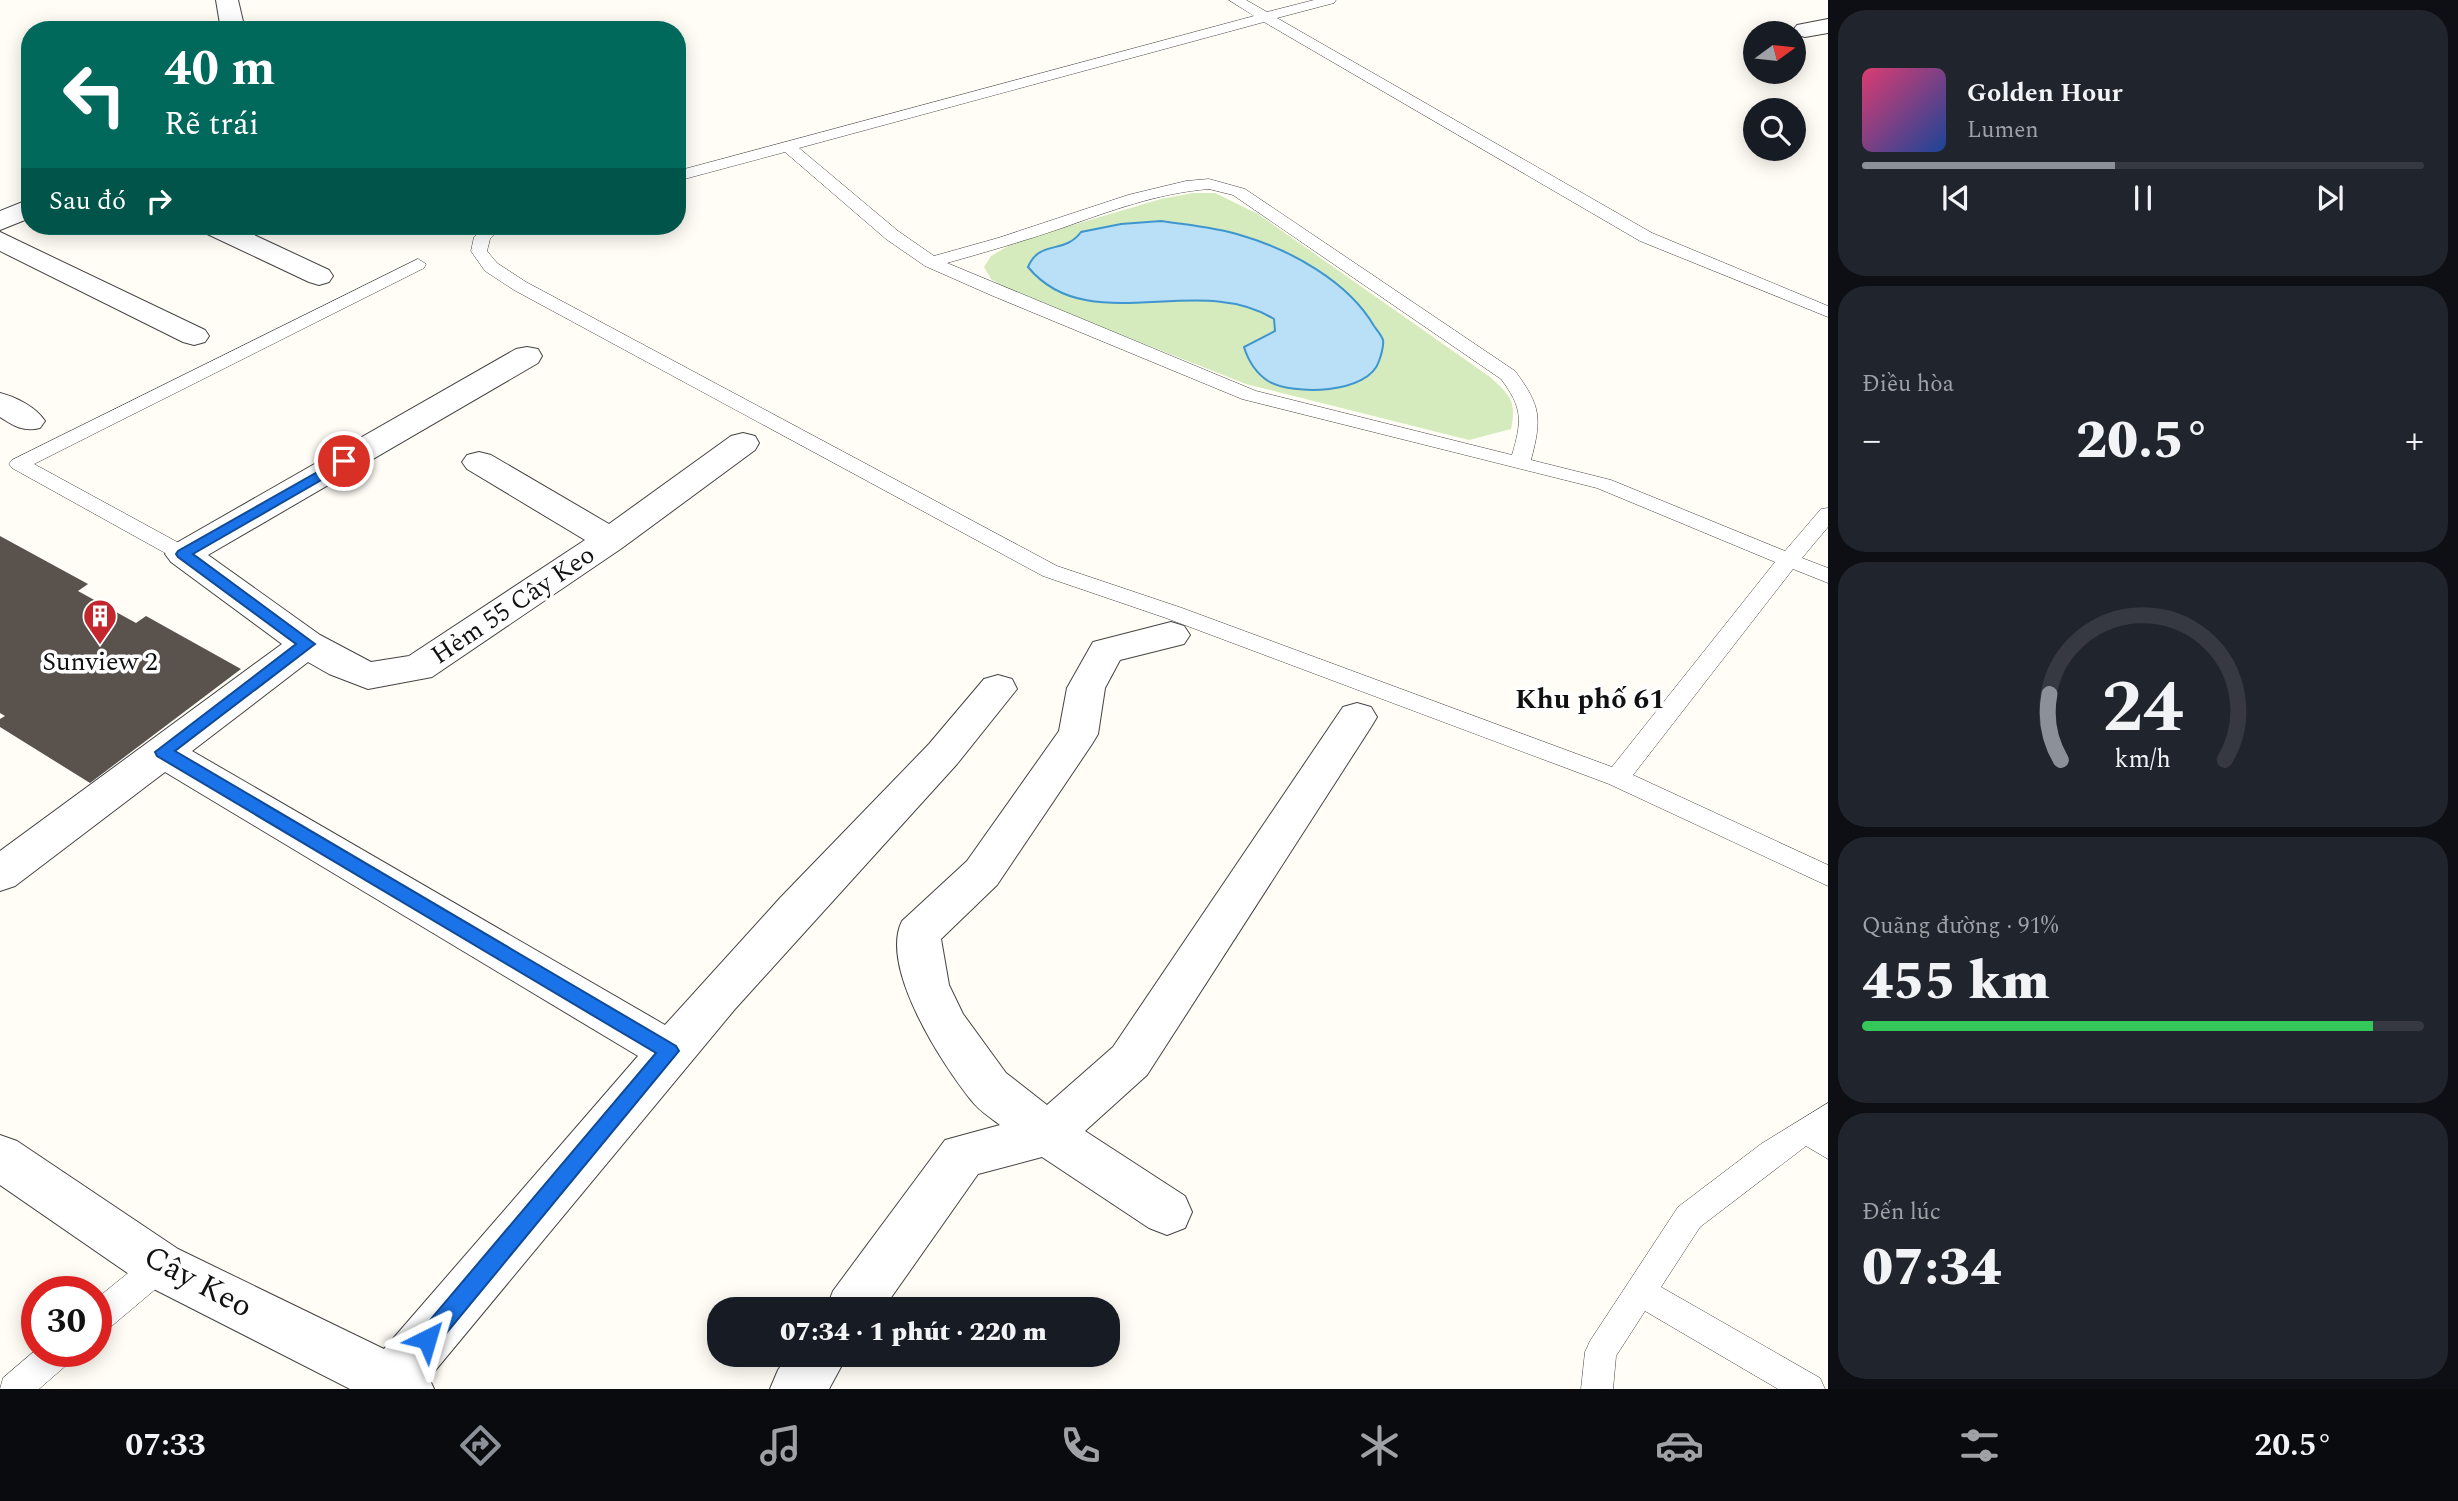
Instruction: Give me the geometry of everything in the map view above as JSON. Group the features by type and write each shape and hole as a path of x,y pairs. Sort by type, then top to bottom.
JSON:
{"street":[{"path":"227,0 231,21"},
{"path":"1806,30 1828,26"},
{"path":"0,222 21,212"},
{"path":"232,235 319,276"},
{"path":"0,240 194,336"},
{"path":"183,554 527,356"},
{"path":"0,403 29,421"},
{"name":"Hẻm 55 Cây Keo","path":"183,554 307,644 342,665 368,676 419,668 610,540 743,443"},
{"path":"479,462 610,540"},
{"path":"1167,1212 1048,1134 989,1088 947,1028 926,985 918,934 982,873 1077,734 1086,688 1106,651 1171,635"},
{"path":"0,874 307,644"},
{"path":"400,1385 669,1051 818,885 956,741 998,689"},
{"path":"861,1297 962,1156 1048,1134 1130,1061 1357,717"},
{"path":"163,752 669,1051"},
{"name":"Cây Keo","path":"0,1157 160,1266 400,1385"},
{"path":"797,1389 812,1367"}],"lane":[{"path":"1236,0 1646,237 1828,312"},
{"path":"686,174 1329,0"},
{"path":"788,146 892,235 932,262 999,292 1249,395 1604,484 1828,576"},
{"path":"932,262 1004,242 1134,198 1186,186 1209,184 1239,192 1508,375 1526,397 1531,423 1520,462"},
{"path":"484,235 479,251 491,267 520,286 1050,571 1174,613 1617,778 1828,876"},
{"path":"183,554 19,464 418,264"},
{"path":"1617,778 1789,559 1828,514"},
{"path":"1597,1389 1601,1352 1689,1216 1771,1153 1821,1131"},
{"path":"112,1306 160,1266"},
{"path":"1640,1291 1809,1389"},
{"path":"14,1389 40,1367"}],"green space":[{"path":"1193,193 1215,193 1258,214 1490,377 1510,399 1513,412 1511,429 1469,440 1246,384 1010,291 991,279 984,267 991,256 1015,242 1161,199"}],"water":[{"path":"1161,221 1220,230 1259,241 1297,258 1333,281 1363,310 1382,338 1381,356 1372,372 1346,386 1329,389 1294,389 1280,386 1260,374 1244,347 1275,331 1274,319 1244,306 1212,301 1112,303 1081,299 1053,288 1028,267 1039,253 1067,243 1081,232 1121,224"}],"building":[{"name":"Sunview 2","path":"0,536 88,584 78,591 136,623 146,616 241,669 90,783 0,727 0,719 5,716 0,713"}],"place":[{"name":"Sunview 2","path":"100,646"}],"district":[{"name":"Khu phố 61","path":"1590,699"}],"route":[{"path":"344,461 183,554 307,644 163,752 669,1051 427,1339"}]}
